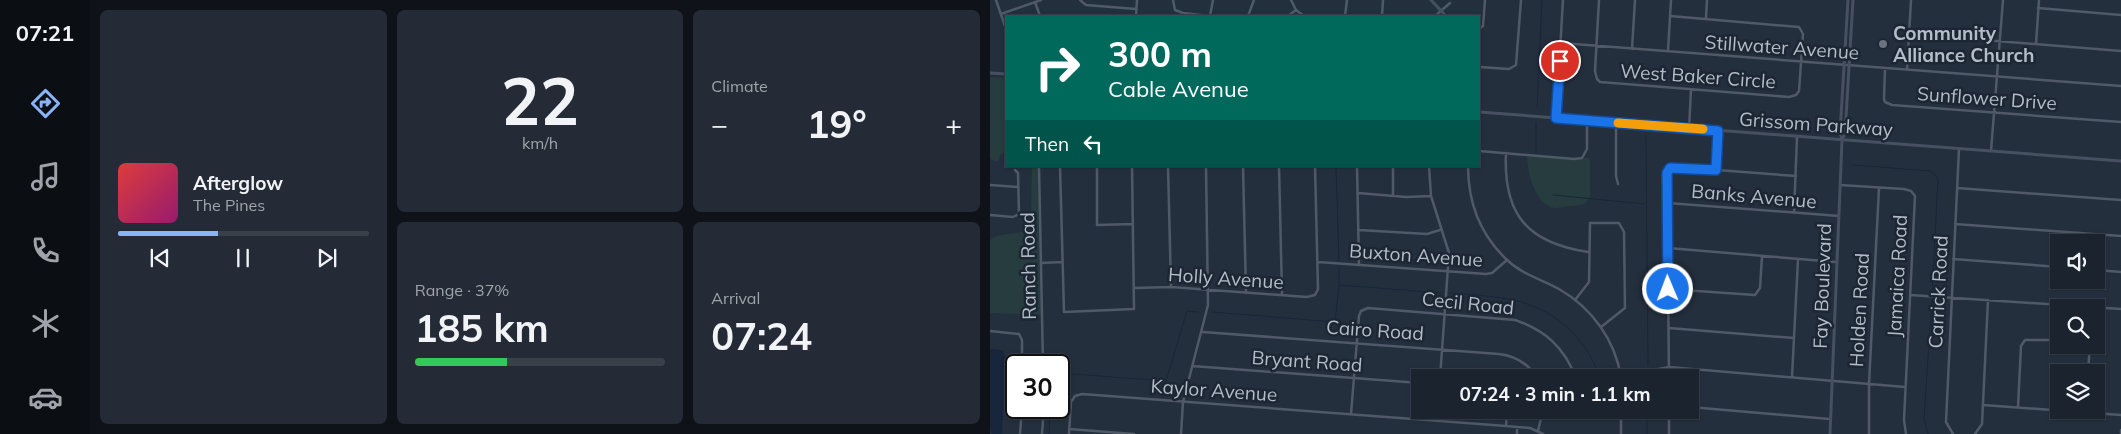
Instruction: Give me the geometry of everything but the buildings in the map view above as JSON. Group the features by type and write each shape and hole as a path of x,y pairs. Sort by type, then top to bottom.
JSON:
{"main road":[{"path":"1431,0 1445,15"},
{"name":"Fay Boulevard","path":"1830,434 1842,140 1840,133 1848,0"},
{"name":"Fay Boulevard","path":"1842,140 1845,134 1853,0"},
{"path":"990,73 1005,74"},
{"name":"Grissom Parkway","path":"1480,112 2121,161"}],"street":[{"path":"996,0 1005,26"},
{"path":"1000,14 1041,0"},
{"path":"1080,0 1086,5 1136,9"},
{"path":"1136,15 1137,0"},
{"path":"1173,0 1175,10 1201,15"},
{"path":"1210,15 1213,0"},
{"path":"1248,15 1254,0"},
{"path":"1291,0 1296,10 1303,15"},
{"path":"1345,15 1347,0"},
{"path":"1382,15 1383,0"},
{"path":"1480,28 1483,26 1485,0"},
{"path":"1480,67 1509,69 1514,67 1518,57 1521,0"},
{"path":"1556,118 1563,0"},
{"name":"West Baker Circle","path":"1599,0 1595,76 1600,82 1794,97 1800,91 1803,34 1799,27 1706,18"},
{"path":"1632,49 1635,0"},
{"path":"1668,51 1671,0"},
{"path":"1670,16 1706,18 1707,0"},
{"path":"1907,70 1910,0"},
{"path":"1991,151 1998,77 2002,0"},
{"path":"2036,44 2039,0"},
{"path":"1035,2 1040,15"},
{"path":"1435,15 1450,3"},
{"path":"2038,8 2121,15"},
{"path":"1289,15 1296,10"},
{"path":"1908,34 2121,51"},
{"name":"Stillwater Avenue","path":"1561,43 2121,86"},
{"name":"Sunflower Drive","path":"1885,68 1884,96 1885,102 1888,104 2121,122"},
{"path":"1688,128 1692,90"},
{"path":"1480,151 1574,159 1582,158 1587,149 1587,121"},
{"path":"1616,123 1616,176 1618,184"},
{"path":"1716,170 1718,131"},
{"path":"1794,213 1797,137"},
{"name":"Carrick Road","path":"1953,434 1946,422 1959,149"},
{"path":"1506,153 1506,184 1515,209 1526,226 1537,236 1553,244 1588,252"},
{"name":"Ranch Road","path":"1039,167 1043,354"},
{"path":"1060,167 1064,312 1134,309 1132,167"},
{"path":"1096,167 1097,225 1133,224"},
{"path":"1168,167 1171,287"},
{"path":"1182,434 1183,402 1208,310 1206,167"},
{"path":"1244,167 1246,293"},
{"path":"1279,167 1282,295"},
{"path":"1315,167 1318,262"},
{"path":"1357,167 1359,265"},
{"path":"1393,167 1393,195"},
{"path":"1429,167 1430,196 1449,253 1441,369"},
{"path":"1468,167 1470,195 1475,214 1492,242 1507,260 1528,275 1559,289 1575,300 1601,327 1614,351 1619,369"},
{"path":"1669,367 1667,173 1670,168 1796,176"},
{"path":"990,215 1013,217 1019,214 1018,173 1015,170"},
{"path":"990,185 1018,187"},
{"name":"Jamaica Road","path":"1840,185 1904,189 1911,191 1915,196 1904,420 1906,434"},
{"name":"Holden Road","path":"1870,434 1870,384 1879,188"},
{"path":"1957,188 2121,200"},
{"path":"1358,193 1430,196"},
{"name":"Banks Avenue","path":"1668,203 1838,216"},
{"path":"1575,300 1589,282 1588,252 1590,223 1618,223 1624,229 1625,308 1601,327"},
{"path":"1955,224 2121,236"},
{"path":"1359,230 1427,234 1440,230"},
{"path":"1668,248 1836,262"},
{"path":"1668,289 1755,296 1760,288 1762,256"},
{"path":"1792,377 1798,259"},
{"path":"1954,259 2050,266"},
{"name":"Buxton Avenue","path":"1318,262 1448,272 1492,273 1507,260"},
{"path":"1042,263 1062,262"},
{"name":"Holly Avenue","path":"1135,288 1171,287 1307,298 1315,295 1318,289 1318,262"},
{"path":"2105,271 2121,272"},
{"path":"1910,295 2050,304"},
{"path":"1975,434 1982,424 1988,300"},
{"name":"Cecil Road","path":"1358,343 1359,316 1361,311 1368,308 1498,317 1532,326 1556,342 1573,369"},
{"path":"2105,308 2121,309"},
{"path":"1669,328 1794,338"},
{"path":"990,331 1019,334 1022,340 1022,354"},
{"name":"Cairo Road","path":"1203,332 1509,355 1525,363 1530,369"},
{"path":"2018,407 2022,346 2025,340 2050,340"},
{"path":"1351,414 1358,343"},
{"name":"Bryant Road","path":"1192,366 1411,382"},
{"path":"1659,369 1669,367 1906,387"},
{"name":"Kaylor Avenue","path":"1069,429 1071,402 1075,396 1082,394 1506,426 1530,428 1538,431"},
{"path":"1983,405 2050,409"},
{"path":"1699,408 1830,419"},
{"path":"2105,414 2121,416"},
{"path":"1020,434 1021,419"},
{"path":"1042,434 1043,419"},
{"path":"1506,419 1506,426"},
{"path":"1541,419 1538,431 1543,434"},
{"path":"1621,419 1621,434"},
{"path":"1669,419 1669,434"},
{"path":"1516,434 1517,427"},
{"path":"1069,434 1069,429 1134,434"}],"green space":[{"path":"990,77 1005,78 1005,152 1000,155 998,162 990,159"},
{"path":"1527,156 1590,158 1590,197 1588,200 1584,204 1579,205 1557,208 1548,206 1537,195 1531,179"},
{"path":"1032,167 1038,167 1043,315 990,313 990,240 999,235 1027,230 1031,212"}],"water":[{"path":"990,349 1003,350 1005,356 1005,378 1002,434 992,434 990,429"}],"waterway":[{"path":"1537,108 1542,0"},
{"path":"1536,123 1536,154"},
{"path":"1646,136 1648,365"},
{"path":"1853,165 1931,171 1938,179 1932,294"},
{"path":"1336,167 1339,261"},
{"path":"1553,195 1645,204"},
{"path":"1339,267 1339,284"},
{"path":"1213,312 1335,322 1339,285 1441,293"},
{"path":"1450,293 1504,298 1536,307 1551,315 1579,340 1594,362 1596,369"},
{"path":"1928,434 1924,419 1932,298"},
{"path":"1070,374 1166,381 1187,311 1198,312"},
{"path":"1049,434 1050,419"},
{"path":"1647,419 1647,434"}],"slow traffic":[{"path":"1618,123 1703,129"}],"place":[{"name":"Community Alliance Church","path":"1883,44"}],"route":[{"path":"1560,61 1556,118 1718,131 1716,170 1677,167 1670,168 1667,173 1668,289"}]}
